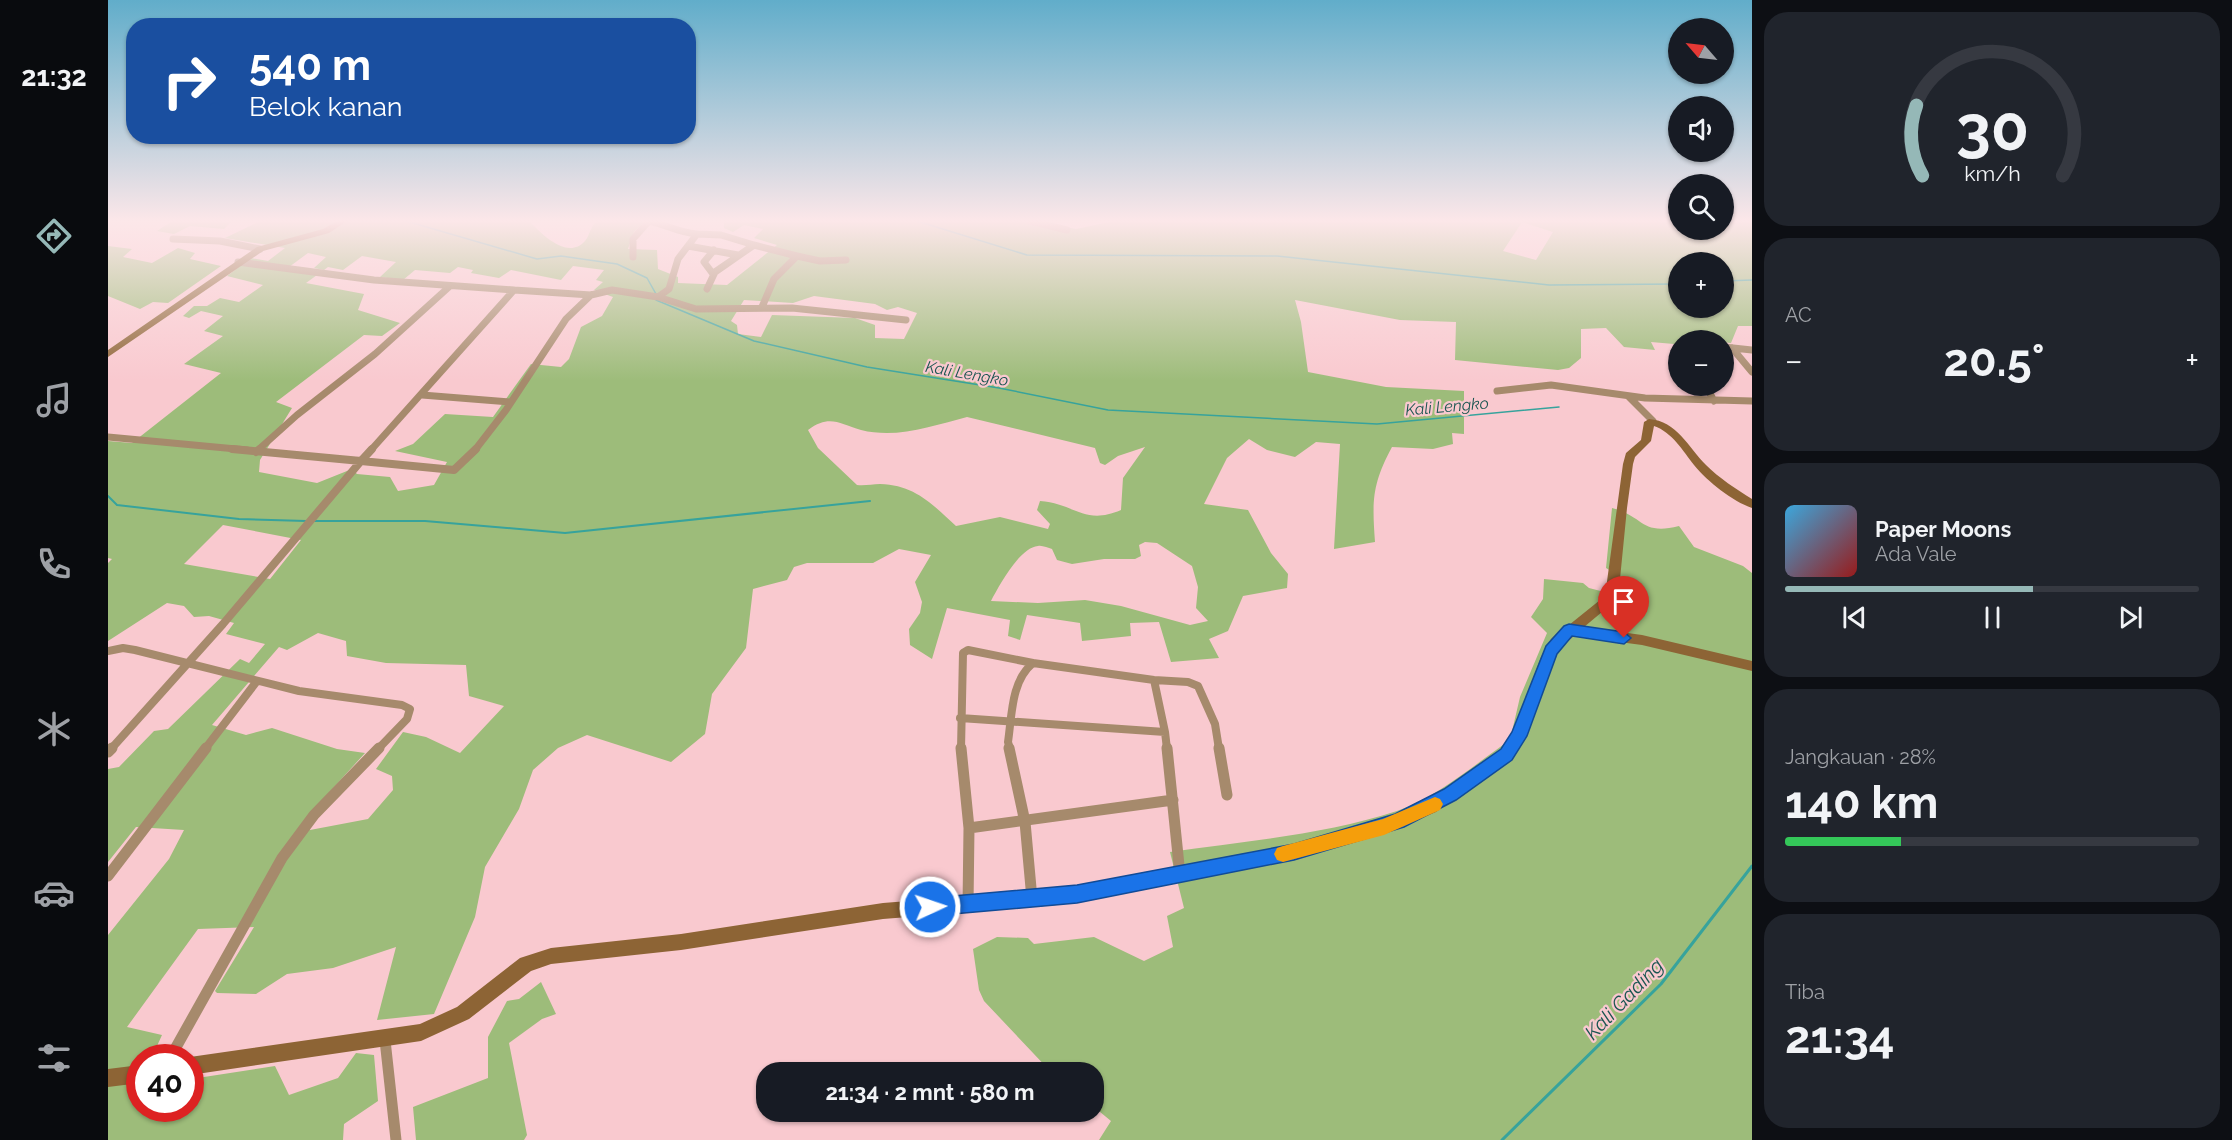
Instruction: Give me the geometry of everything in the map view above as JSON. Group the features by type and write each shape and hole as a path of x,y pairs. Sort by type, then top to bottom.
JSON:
{"street":[{"path":"108,354 221,274"},
{"path":"330,274 374,280 591,295 612,290 656,297 696,309 762,308 906,320"},
{"path":"656,297 669,289 673,274"},
{"path":"707,289 713,274"},
{"path":"762,308 774,279 779,274"},
{"path":"256,452 375,354 450,286"},
{"path":"108,752 298,535 320,506 514,290"},
{"path":"108,437 456,470 468,459 510,402 553,340 564,319 591,295"},
{"path":"1734,349 1752,350"},
{"path":"1734,355 1752,372"},
{"path":"1497,391 1551,385 1629,396 1752,401"},
{"path":"422,395 510,402"},
{"path":"1629,396 1653,421 1676,436 1703,469 1752,504"},
{"path":"1711,396 1714,401"},
{"path":"204,1064 385,1040 421,1032 452,1020 508,976 537,958 681,942 882,911 1077,894 1302,850 1413,816 1450,795 1497,763 1512,748 1551,651 1569,630 1601,608 1612,595 1628,464 1630,456 1646,441 1649,422 1653,421"},
{"path":"1569,630 1642,640 1752,666"},
{"path":"108,651 123,648 299,691 402,705 410,709 410,713 388,740 314,814 282,858 178,1044"},
{"path":"968,905 969,828 960,718 964,651 1154,680 1188,682 1201,690 1215,724 1227,795"},
{"path":"1032,899 1025,822 1008,742 1010,719 1020,677 1033,663"},
{"path":"1154,680 1165,732 1180,875"},
{"path":"108,876 257,681"},
{"path":"960,718 1010,719 1113,730 1165,732"},
{"path":"969,828 1173,800"},
{"path":"385,1040 396,1140"},
{"path":"108,1078 126,1076"}],"green space":[{"path":"108,274 209,274 168,303 153,302 140,309 108,296"},
{"path":"383,274 410,274 403,280 380,277"},
{"path":"478,274 505,274 499,278"},
{"path":"532,274 566,274 561,280"},
{"path":"601,274 671,274 678,277 678,283 727,285 740,274 1668,274 1668,318 1734,318 1734,274 1752,274 1752,326 1738,326 1734,336 1734,330 1668,330 1668,343 1651,342 1655,350 1624,347 1606,328 1581,329 1581,358 1569,368 1558,370 1455,360 1456,322 1400,320 1295,300 1301,322 1308,372 1386,387 1464,391 1464,434 1452,433 1453,444 1433,449 1392,447 1380,472 1375,493 1375,542 1334,549 1340,444 1316,442 1295,457 1267,450 1249,439 1227,458 1204,504 1248,510 1271,553 1288,574 1287,588 1243,596 1228,631 1209,639 1219,658 1171,662 1159,622 1130,623 1131,636 1082,641 1080,623 1027,615 1020,640 1008,636 1010,620 947,608 932,659 910,645 909,629 920,613 922,602 915,582 931,555 899,549 873,563 807,563 794,567 787,580 753,589 746,648 712,694 705,734 671,762 587,735 558,748 533,770 519,809 485,867 475,917 434,1014 377,1020 396,947 333,968 287,974 256,994 217,993 215,991 254,927 198,929 127,1027 162,1035 158,1044 126,1044 126,1122 204,1122 204,1077 275,1066 289,1095 338,1078 356,1053 374,1055 378,1101 344,1124 343,1140 108,1140 108,935 169,859 184,830 136,827 108,862 108,769 119,767 154,731 168,729 240,659 249,663 265,644 226,634 234,623 209,616 194,617 184,606 167,603 108,641 108,563 112,559 108,558 108,441 132,443 221,373 184,364 223,336 204,331 223,316 201,311 189,318 183,316 194,306 207,306 220,298 239,302 263,285 227,276 317,275 306,283 364,294 358,310 400,323 382,336 364,335 276,402 292,408 260,460 259,472 317,483 352,469 357,474 390,477 398,491 434,485 447,462 395,451 413,444 445,414 493,417 531,364 561,367 569,359 581,327 602,316 613,297 594,290 603,282 596,280","holes":["814,296 875,304 887,310 898,307 917,313 904,339 875,338 875,325 855,318 772,315 761,337 738,334 737,325 731,321 744,300 793,303","967,417 1095,448 1100,463 1105,465 1118,456 1145,447 1123,478 1121,510 1098,516 1088,515 1040,501 1037,510 1050,524 1048,529 1000,517 956,526 931,503 913,492 892,485 857,485 818,448 808,430 822,422 829,421 874,432 901,432","223,525 301,540 270,579 184,564","1145,542 1157,543 1192,566 1198,587 1196,608 1208,621 1190,625 1121,606 1085,600 1038,603 991,601 1017,560 1031,548 1043,546 1052,549 1057,560 1072,564 1104,559 1135,559 1141,556 1139,545","318,633 346,641 347,656 386,663 466,665 469,696 504,706 460,753 426,737 403,732 376,769 392,776 393,790 368,819 310,830 306,818 365,753 337,749 272,728 246,735 212,725 279,647 287,650"]},
{"path":"1612,508 1623,511 1657,529 1679,526 1694,547 1743,566 1752,573 1752,1140 1099,1140 1111,1121 1104,1115 1104,1062 1042,1062 984,1001 979,990 973,949 997,937 1028,938 1034,944 1094,937 1144,961 1173,947 1167,916 1184,908 1170,852 1313,832 1397,811 1427,797 1510,740 1520,697 1547,633 1531,617 1543,599 1544,579 1583,583 1589,588 1616,595 1619,576 1606,568"},
{"path":"541,982 556,1014 542,1019 509,1043 527,1135 524,1140 416,1140 413,1107 488,1078 488,1037 507,1001 519,999"}],"waterway":[{"name":"Kali Lengko","path":"639,274 647,278 656,294"},
{"path":"1448,274 1549,285 1668,284"},
{"path":"1734,281 1752,280"},
{"name":"Kali Lengko","path":"656,300 754,341 867,367 999,388 1108,410 1377,424 1559,407"},
{"path":"108,496 117,505 239,519 306,521"},
{"path":"314,521 425,521 565,533 870,501"},
{"name":"Kali Gading","path":"1502,1140 1661,984 1752,866"}],"slow traffic":[{"path":"1283,854 1384,827 1413,816 1435,804"}],"route":[{"path":"930,907 1057,897 1180,875 1318,846 1413,816 1431,807 1497,763 1512,748 1519,736 1551,651 1569,630 1624,638"}]}
